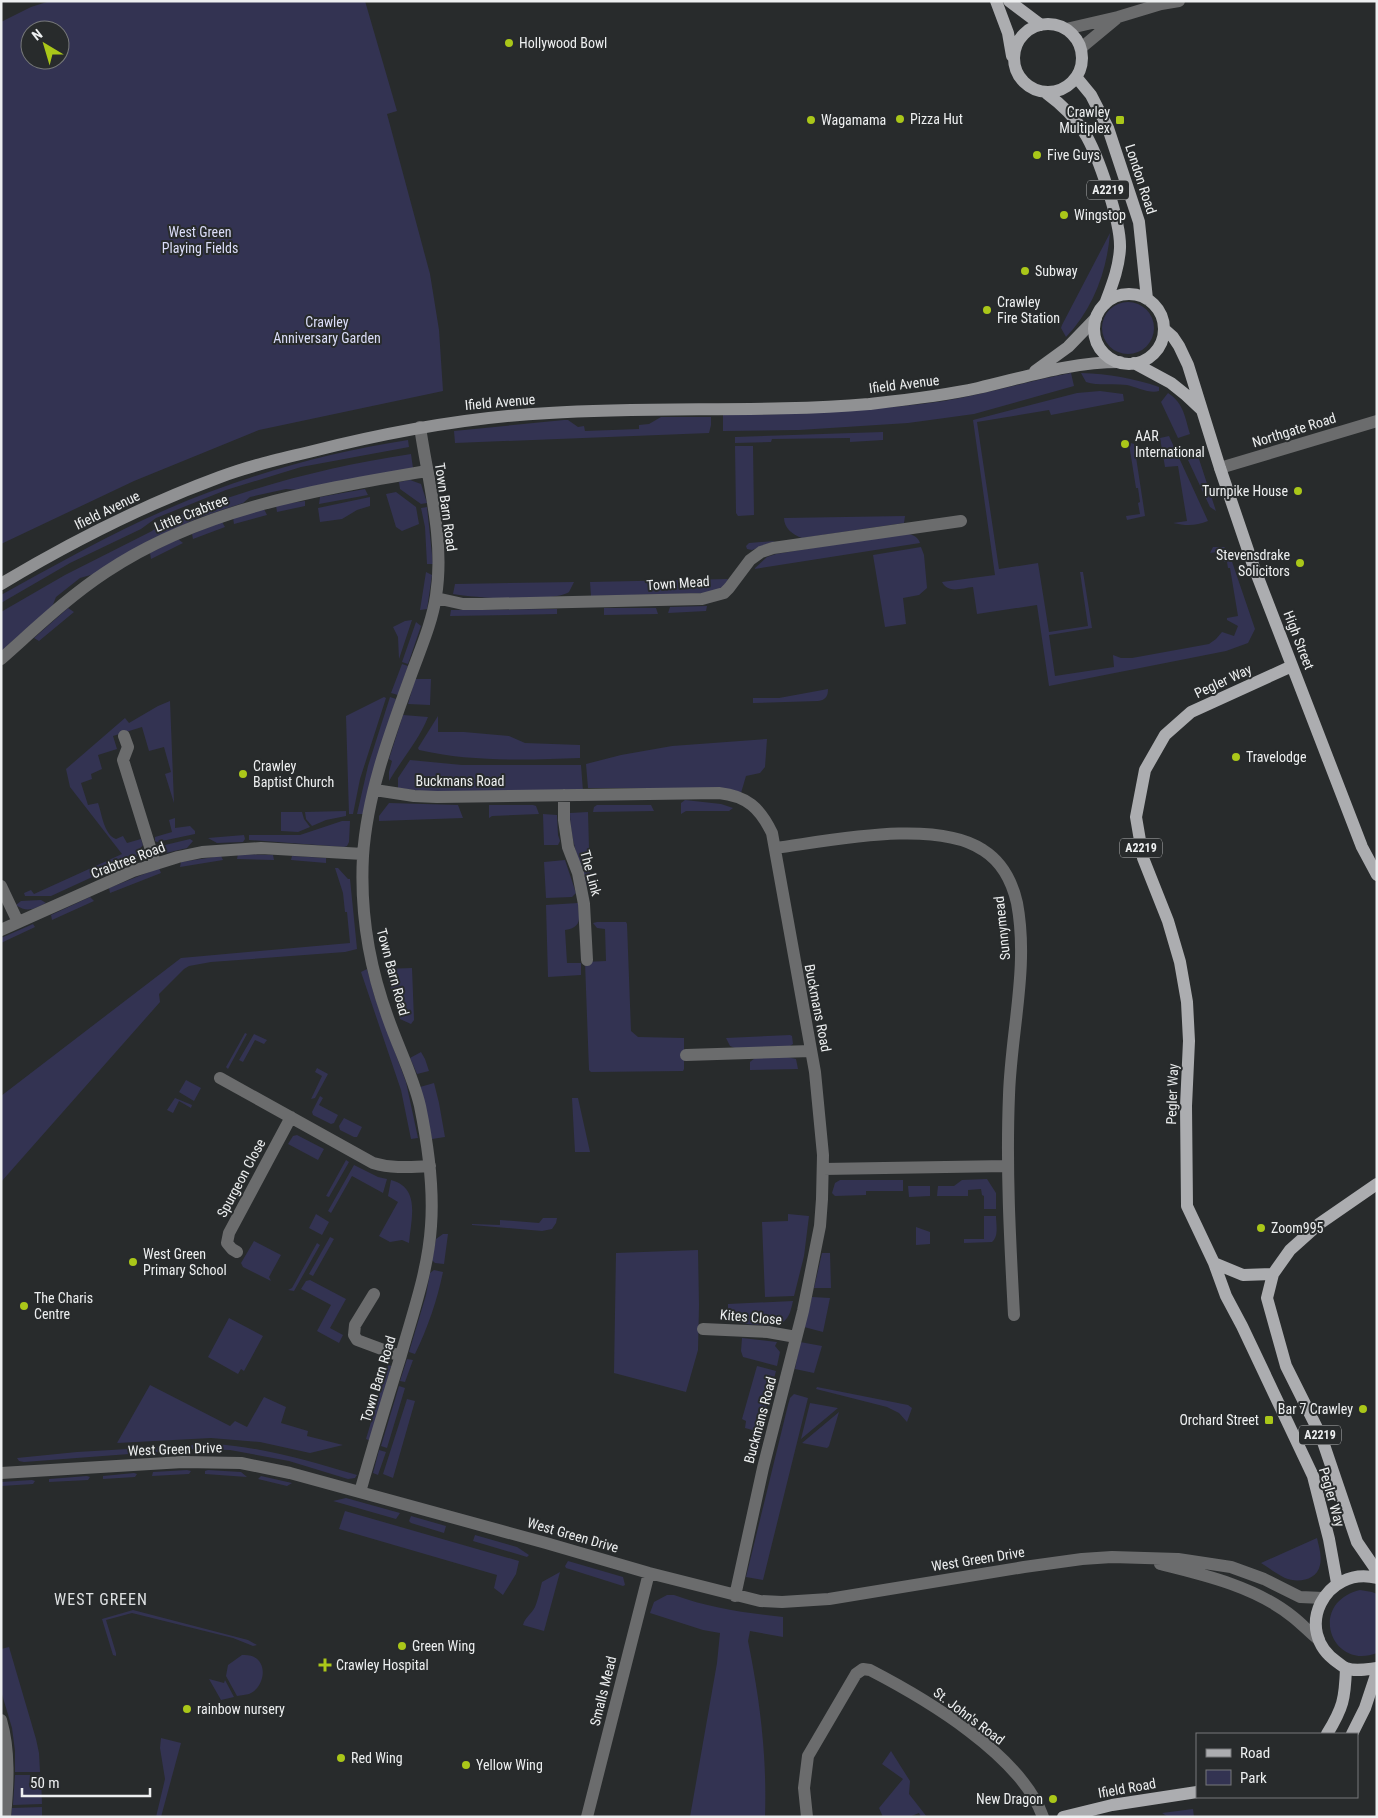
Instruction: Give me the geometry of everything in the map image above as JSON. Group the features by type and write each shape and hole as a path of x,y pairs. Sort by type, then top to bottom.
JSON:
{"main road":[{"name":"A2219","path":"996,1 1008,33 1015,68 1021,79 1027,86 1036,91 1046,93 1066,108 1092,148 1109,194 1116,218 1120,246 1118,266 1105,304 1096,318"},
{"path":"1009,1 1041,25"},
{"path":"1014,60 1014,52 1021,38 1031,28 1050,24 1066,29 1078,40 1081,48 1082,63 1077,78 1066,88 1046,93"},
{"name":"London Road","path":"1077,78 1090,95 1108,128 1140,222 1147,299"},
{"path":"1096,318 1095,327 1099,345 1111,359 1134,363 1144,361 1158,348 1163,339 1164,329 1162,316 1156,306 1147,299 1130,294 1113,298 1105,304"},
{"name":"High Street","path":"1164,329 1173,336 1188,365 1252,562 1362,847 1377,875"},
{"name":"High Street","path":"1134,363 1171,383 1203,412"},
{"name":"Pegler Way","path":"1292,666 1191,712 1165,736 1145,770 1136,817 1143,858 1168,921 1180,962 1187,1002 1189,1042 1186,1106 1187,1206 1214,1263 1226,1296 1313,1476 1338,1583"},
{"name":"A2219","path":"1273,1274 1290,1250 1319,1224 1377,1184"},
{"path":"1214,1263 1243,1276 1273,1274"},
{"name":"Pegler Way","path":"1273,1274 1267,1298 1286,1366 1321,1436 1357,1542 1377,1571"},
{"path":"1377,1578 1367,1576 1352,1577 1329,1589 1317,1611 1316,1626 1319,1640 1324,1650 1332,1659 1346,1668 1366,1670 1377,1668"},
{"path":"1328,1733 1341,1712 1346,1691 1346,1668"},
{"path":"1352,1733 1365,1708 1377,1672"},
{"name":"Ifield Road","path":"1063,1817 1112,1805 1196,1792"}],"street":[{"path":"1066,29 1179,1"},
{"path":"1081,48 1118,17"},
{"name":"Ifield Avenue","path":"1031,374 1068,347 1096,318"},
{"name":"Ifield Avenue","path":"1,584 112,523 153,504 223,476 318,450 420,427 499,416 551,412 815,408 870,404 974,389 1076,364 1120,362"},
{"name":"Northgate Road","path":"1220,468 1377,421"},
{"name":"Town Barn Road","path":"360,1492 422,1286 431,1227 432,1196 430,1166 419,1104 414,1085 385,1009 369,951 364,904 363,854 370,804 383,756 436,598 438,536 420,427"},
{"name":"Little Crabtree","path":"1,659 84,587 131,557 175,534 217,517 271,501 426,471"},
{"name":"Town Mead","path":"436,598 463,604 702,600 724,593 750,560 761,552 773,548 961,521"},
{"path":"124,736 128,747 122,760 155,863"},
{"name":"Buckmans Road","path":"374,790 414,796 437,797 719,793 734,795 744,799 756,808 766,820 772,833 818,1091 823,1170 818,1235 803,1311 786,1384 762,1468 735,1596"},
{"name":"The Link","path":"564,795 564,820 568,847 578,873 584,904 587,960"},
{"name":"Sunnymead","path":"775,848 854,838 926,833 965,841 982,848 996,859 1006,872 1016,902 1020,956 1019,1000 1010,1068 1007,1166 1014,1315"},
{"name":"Crabtree Road","path":"1,930 155,863 202,852 261,848 363,854"},
{"path":"1,886 18,922"},
{"path":"686,1055 811,1051"},
{"path":"220,1078 373,1163 399,1168 430,1166"},
{"name":"Spurgeon Close","path":"237,1252 227,1242 229,1233 291,1117"},
{"path":"823,1170 1007,1166"},
{"path":"374,1294 355,1325 354,1335 357,1340 400,1356"},
{"name":"Kites Close","path":"703,1329 768,1332 796,1338"},
{"name":"West Green Drive","path":"1,1474 174,1463 241,1463 290,1473 649,1573 760,1601 808,1601 1082,1559 1112,1557 1178,1559 1231,1567 1264,1579 1300,1597 1323,1598"},
{"name":"West Green Drive","path":"1138,1558 1219,1580 1263,1598 1292,1616 1319,1640"},
{"name":"Smalls Mead","path":"587,1817 649,1573"},
{"name":"St. John's Road","path":"807,1817 804,1788 808,1756 856,1674 863,1669 870,1670 919,1696 958,1723 1002,1760 1035,1800 1043,1817"},
{"path":"1,1720 8,1774 5,1817"}],"green space":[{"name":"West Green Playing Fields","path":"50,1 365,1 397,111 387,114 430,274 439,330 443,391 259,430 134,481 1,544 1,22 31,7"},
{"path":"1110,233 1106,261 1097,289 1084,314 1066,337 1061,328 1062,325"},
{"path":"1123,302 1133,302 1147,309 1154,323 1154,333 1147,347 1133,354 1123,354 1113,350 1106,343 1102,333 1102,323 1106,313 1113,306"},
{"path":"1071,373 1074,386 974,414 908,423 799,430 723,431 723,415 834,412 944,401"},
{"path":"1081,373 1111,375 1130,379 1159,387 1159,391 1147,391 1127,385 1086,382"},
{"path":"1100,391 1123,394 1124,401 1051,415 1049,410 977,422 999,569 1038,563 1049,632 1088,626 1080,572 1083,572 1092,628 1049,635 1055,676 1114,667 1113,655 1121,658 1132,658 1209,644 1222,632 1234,636 1238,626 1227,620 1227,618 1238,616 1230,568 1228,568 1227,562 1224,562 1222,551 1210,553 1213,547 1224,547 1228,550 1255,629 1248,643 1226,651 1049,686 1037,605 977,614 973,587 952,589 945,586 942,582 995,575 973,420 1077,393"},
{"path":"1168,393 1181,406 1190,434 1178,438 1161,402"},
{"path":"661,417 711,417 711,425 709,433 455,443 454,431 564,420 568,420 578,427 584,426 585,431 639,429 639,425 649,424"},
{"path":"883,432 883,440 850,442 850,438 772,439 771,442 735,443 735,437"},
{"path":"1169,436 1208,521 1191,525 1173,523 1187,521 1178,466 1165,467 1160,438"},
{"path":"408,440 409,447 301,467 226,490 156,518 141,529 70,563 1,603 1,595 71,556 174,506 239,481 306,461"},
{"path":"1129,444 1134,444 1145,516 1127,520 1126,516 1140,514 1138,488 1136,488"},
{"path":"735,446 753,446 754,515 738,516 736,513"},
{"path":"411,454 413,468 300,490 286,489 250,497 243,503 198,518 146,542 94,574 80,578 56,597 52,607 1,651 1,612 65,575 152,531 162,523 223,500 284,481 347,465"},
{"path":"1198,456 1216,511 1210,507 1188,460"},
{"path":"410,480 421,484 427,503 421,504 400,489 399,482"},
{"path":"365,489 368,495 319,504 320,497"},
{"path":"396,492 416,507 419,524 402,531 396,527 386,494"},
{"path":"370,497 370,506 357,510 342,519 320,522 318,508"},
{"path":"305,501 305,506 277,512 276,505"},
{"path":"427,507 433,564 427,564 425,527 421,508"},
{"path":"264,509 267,515 234,524 233,518"},
{"path":"905,516 904,523 802,538 790,531 784,522 784,518"},
{"path":"222,522 225,527 193,539 192,534"},
{"path":"904,533 914,536 920,543 754,569 767,557 776,554"},
{"path":"178,539 183,543 151,559 150,553"},
{"path":"775,541 752,550 747,549 746,546 749,543"},
{"path":"921,547 924,555 927,588 919,595 903,598 906,624 885,627 873,555"},
{"path":"426,572 432,575 427,609 420,610"},
{"path":"728,579 723,588 711,593 591,596 590,582"},
{"path":"574,582 569,592 547,598 495,598 453,594 455,584"},
{"path":"707,606 706,611 668,613 670,607"},
{"path":"68,608 74,612 39,641 34,638"},
{"path":"604,608 656,608 658,614 604,615"},
{"path":"557,609 557,614 450,616 451,610"},
{"path":"412,620 399,659 398,637 393,627"},
{"path":"416,622 421,626 408,664 402,662"},
{"path":"402,664 408,666 398,695 391,693"},
{"path":"415,679 431,679 430,705 408,704"},
{"path":"828,689 826,697 818,701 753,703 753,698 779,698"},
{"path":"384,697 386,698 360,779 353,814 349,814 346,716"},
{"path":"390,697 396,699 363,814 357,814 368,766"},
{"path":"170,701 174,803 165,774 171,772 164,747 149,751 142,727 113,736 117,749 98,755 102,769 91,774 92,779 81,783 88,805 98,803 106,829 112,837 116,839 123,836 127,843 141,839 143,845 138,851 138,856 51,896 25,896 24,893 31,890 34,894 122,854 70,787 66,769 125,718 129,723"},
{"path":"403,715 428,717 415,742 389,781 392,761 389,759"},
{"path":"438,716 438,732 509,736 525,743 580,745 580,758 519,760 459,757 419,750 418,748"},
{"path":"767,739 765,767 760,773 746,776 741,793 718,788 588,788 586,764 621,755 672,746"},
{"path":"410,760 462,765 581,765 583,791 421,791 398,788 398,778"},
{"path":"685,800 721,804 733,808 729,811 686,811 681,814 681,803"},
{"path":"389,803 458,805 463,818 379,821 379,816"},
{"path":"489,805 533,805 536,806 539,814 492,816 489,818"},
{"path":"597,805 651,805 654,811 593,812 594,807"},
{"path":"346,811 346,816 326,820 312,826 306,819 305,812"},
{"path":"281,812 302,812 304,819 310,827 298,832 281,831"},
{"path":"588,812 590,885 587,886 573,841 570,813"},
{"path":"543,814 557,815 560,841 558,845 544,845"},
{"path":"175,818 175,828 190,826 195,831 195,834 155,841 155,837 172,832 169,820"},
{"path":"342,821 350,821 349,842 344,847 249,840 249,835 300,835"},
{"path":"244,835 245,839 243,842 217,843 208,838"},
{"path":"190,839 193,841 187,848 163,853 159,848 161,846"},
{"path":"238,854 273,855 274,860 237,859"},
{"path":"221,856 223,860 180,867 181,862"},
{"path":"292,856 326,858 326,863 291,860"},
{"path":"565,860 576,893 572,897 546,898 544,862"},
{"path":"159,868 161,873 110,893 109,888"},
{"path":"335,868 338,868 350,879 357,949 345,952 211,962 189,966 184,969 159,994 160,1002 1,1182 1,1096 181,958 350,943 347,912 345,912 343,893"},
{"path":"90,897 94,901 52,920 51,915"},
{"path":"41,900 46,903 31,909 24,909 16,905 21,901"},
{"path":"578,903 579,921 575,927 565,930 567,963 581,963 581,975 548,977 546,905"},
{"path":"626,922 631,1031 638,1037 684,1038 683,1071 591,1072 589,1070 585,962 606,961 605,929 597,928 593,923"},
{"path":"33,924 35,927 1,943 1,938"},
{"path":"412,968 414,1020 411,1024 400,1019 385,969"},
{"path":"367,969 375,998 406,1082 418,1138 411,1139 401,1090 361,972"},
{"path":"245,1033 247,1034 228,1069 226,1067"},
{"path":"254,1034 267,1040 264,1044 255,1040 243,1062 239,1060"},
{"path":"792,1036 793,1044 790,1046 735,1048 730,1046 726,1038"},
{"path":"421,1052 429,1071 417,1074 410,1058"},
{"path":"787,1057 796,1059 798,1069 750,1070 750,1062 755,1058"},
{"path":"317,1068 328,1074 315,1098 311,1099 322,1076 315,1072"},
{"path":"186,1080 201,1088 194,1101 179,1092"},
{"path":"434,1083 445,1137 432,1139 420,1087"},
{"path":"320,1096 323,1098 319,1105 338,1115 334,1123 331,1124 313,1115 312,1112"},
{"path":"175,1098 192,1105 191,1108 179,1101 173,1113 167,1110"},
{"path":"572,1098 578,1098 590,1152 575,1152"},
{"path":"344,1118 362,1127 357,1137 340,1130 339,1126"},
{"path":"297,1135 324,1149 318,1160 288,1144 293,1136"},
{"path":"346,1160 349,1162 329,1197 326,1196"},
{"path":"354,1165 378,1177 387,1179 383,1193 352,1176 331,1213 328,1211"},
{"path":"987,1179 996,1193 996,1209 984,1209 984,1196 981,1189 968,1190 968,1196 937,1196 938,1186 954,1186 962,1180"},
{"path":"391,1180 407,1190 410,1197 412,1215 409,1243 402,1240 390,1242 379,1236 398,1202 388,1196"},
{"path":"840,1180 903,1180 903,1191 866,1191 866,1195 835,1196 832,1193 835,1183"},
{"path":"908,1186 930,1186 930,1196 909,1197"},
{"path":"316,1214 329,1222 322,1235 309,1228"},
{"path":"788,1214 809,1216 804,1256 794,1296 765,1297 762,1222 788,1221"},
{"path":"984,1216 996,1216 996,1237 992,1242 964,1243 964,1239 984,1239"},
{"path":"543,1218 557,1218 552,1229 542,1231 472,1225 500,1225 500,1220 539,1223"},
{"path":"916,1227 930,1232 930,1244 916,1245"},
{"path":"443,1234 448,1234 444,1264 435,1263 432,1260 436,1239"},
{"path":"330,1237 334,1239 313,1276 309,1274"},
{"path":"254,1241 281,1255 269,1277 271,1281 243,1267 241,1263"},
{"path":"317,1243 320,1245 294,1291 288,1290 292,1288"},
{"path":"698,1250 698,1350 686,1392 614,1373 616,1253"},
{"path":"822,1253 830,1253 831,1288 814,1288"},
{"path":"434,1270 443,1272 441,1283 432,1314 415,1354 409,1352 426,1295 430,1273"},
{"path":"310,1280 346,1299 330,1328 343,1335 339,1343 317,1331 331,1305 301,1289 306,1281"},
{"path":"812,1297 830,1298 823,1332 804,1327"},
{"path":"793,1301 787,1318 779,1324 741,1323 730,1319 728,1313 728,1304"},
{"path":"229,1318 263,1336 244,1371 241,1369 238,1374 208,1357"},
{"path":"742,1338 777,1342 775,1346 780,1352 777,1366 743,1357 741,1351"},
{"path":"800,1342 822,1346 814,1373 795,1369"},
{"path":"407,1359 413,1360 405,1382 400,1381"},
{"path":"388,1365 391,1366 371,1441 366,1439"},
{"path":"757,1366 776,1371 760,1432 745,1428 746,1421 742,1419"},
{"path":"150,1385 230,1426 235,1421 247,1427 264,1397 286,1407 281,1423 308,1431 307,1436 343,1445 310,1453 260,1442 211,1438 117,1443"},
{"path":"399,1386 405,1388 387,1448 381,1446"},
{"path":"817,1387 908,1405 912,1408 907,1422 899,1413 887,1407 816,1389"},
{"path":"794,1394 808,1398 763,1580 746,1577 788,1405 790,1398"},
{"path":"407,1399 415,1401 393,1478 383,1474"},
{"path":"810,1403 838,1408 801,1439"},
{"path":"839,1412 827,1448 802,1443"},
{"path":"213,1444 268,1451 357,1475 355,1478 348,1479 289,1461 230,1450 195,1449 24,1462 19,1461 17,1458 77,1452"},
{"path":"379,1450 386,1452 378,1475 373,1473"},
{"path":"191,1471 189,1474 152,1476 153,1472"},
{"path":"205,1471 241,1472 247,1477 205,1474"},
{"path":"137,1474 135,1477 103,1479 103,1476"},
{"path":"261,1476 292,1483 287,1486 258,1479"},
{"path":"90,1477 88,1480 49,1482 49,1479"},
{"path":"35,1481 33,1484 1,1486 1,1482"},
{"path":"346,1498 400,1513 396,1519 333,1501"},
{"path":"345,1511 519,1561 516,1574 503,1595 494,1588 497,1575 339,1529"},
{"path":"411,1516 446,1526 444,1533 411,1523 409,1521"},
{"path":"475,1535 517,1547 529,1555 527,1557 473,1541"},
{"path":"1317,1538 1320,1565 1311,1577 1301,1580 1290,1580 1261,1563"},
{"path":"568,1561 623,1577 625,1585 623,1586 566,1568 565,1566"},
{"path":"560,1572 544,1631 523,1625 535,1607 542,1582"},
{"path":"1360,1590 1377,1594 1377,1653 1361,1656 1347,1653 1337,1644 1331,1633 1330,1620 1334,1608 1344,1597"},
{"path":"667,1595 674,1595 728,1609 783,1617 783,1637 750,1631 748,1641 762,1728 765,1772 765,1817 690,1817 717,1663 720,1633 703,1630 650,1613 654,1602"},
{"path":"133,1610 248,1640 257,1645 253,1646 233,1638 132,1613 106,1620 116,1653 116,1656 113,1655 102,1619"},
{"path":"9,1647 36,1739 40,1772 15,1772 12,1728 1,1691 1,1649"},
{"path":"242,1655 257,1659 263,1671 262,1678 255,1690 249,1694 237,1696 226,1676 228,1665"},
{"path":"209,1679 224,1683 225,1680 234,1697 221,1700"},
{"path":"161,1738 181,1743 161,1817 156,1817 165,1779 160,1748"},
{"path":"891,1751 910,1781 909,1794 927,1817 921,1817 919,1813 909,1817 883,1817 879,1808 903,1779 882,1764"},
{"path":"15,1775 41,1775 42,1804 13,1805"},
{"path":"42,1807 42,1817 11,1817 12,1808"},
{"path":"1193,1809 1194,1817 1168,1817 1162,1813"}],"place":[{"name":"Hollywood Bowl","path":"509,43"},
{"name":"Pizza Hut","path":"900,119"},
{"name":"Wagamama","path":"811,120"},
{"name":"Crawley Multiplex","path":"1120,120"},
{"name":"Five Guys","path":"1037,155"},
{"name":"Wingstop","path":"1064,215"},
{"name":"Subway","path":"1025,271"},
{"name":"Crawley Fire Station","path":"987,310"},
{"name":"AAR International","path":"1125,444"},
{"name":"Turnpike House","path":"1298,491"},
{"name":"Stevensdrake Solicitors","path":"1300,563"},
{"name":"Travelodge","path":"1236,757"},
{"name":"Crawley Baptist Church","path":"243,774"},
{"name":"Zoom995","path":"1261,1228"},
{"name":"West Green Primary School","path":"133,1262"},
{"name":"The Charis Centre","path":"24,1306"},
{"name":"Bar 7 Crawley","path":"1363,1409"},
{"name":"Orchard Street","path":"1269,1420"},
{"name":"Green Wing","path":"402,1646"},
{"name":"Crawley Hospital","path":"325,1665"},
{"name":"rainbow nursery","path":"187,1709"},
{"name":"Red Wing","path":"341,1758"},
{"name":"Yellow Wing","path":"466,1765"},
{"name":"New Dragon","path":"1053,1799"}],"district":[{"name":"WEST GREEN","path":"101,1599"}],"park label":[{"name":"Crawley Anniversary Garden","path":"327,330"}]}
